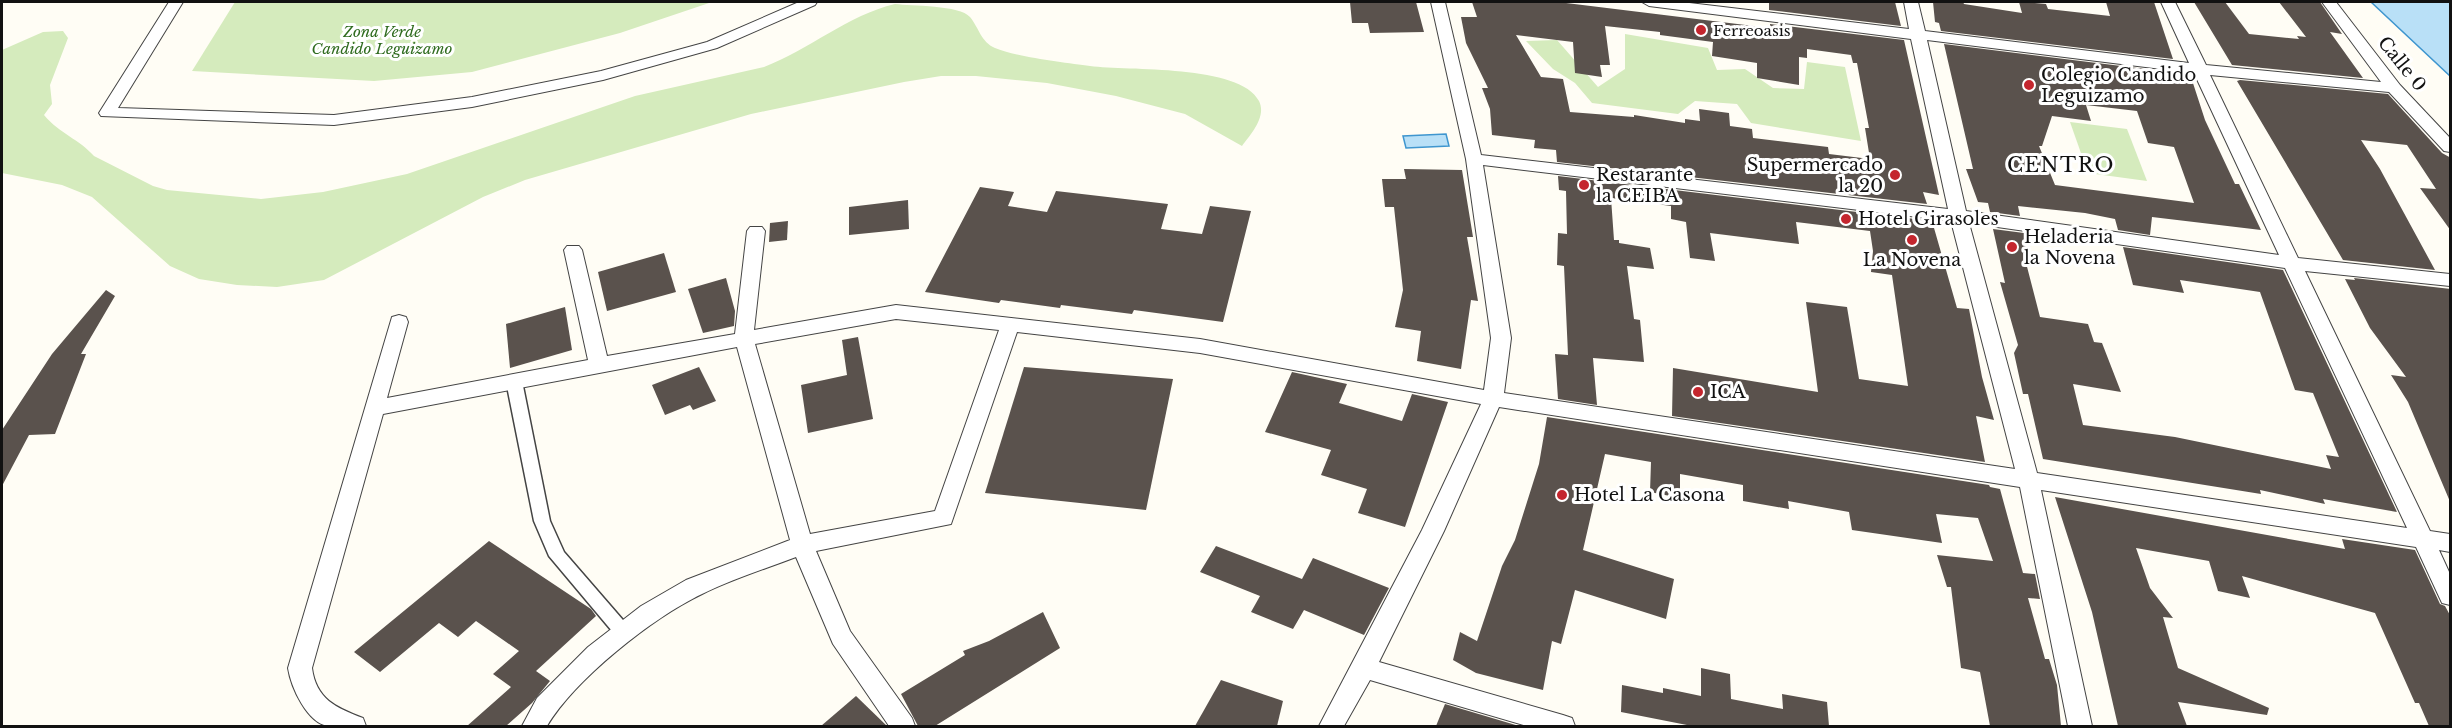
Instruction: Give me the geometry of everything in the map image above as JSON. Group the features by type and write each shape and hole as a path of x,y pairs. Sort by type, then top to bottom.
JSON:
{"street":[{"path":"176,2 107,112 334,120 429,108 603,75 701,48 810,2"},
{"path":"1331,726 1364,668 1433,531 1493,399 1501,338 1474,159 1438,2"},
{"path":"1648,2 2198,69 2394,88"},
{"path":"1911,2 1958,216 2029,481 2080,726"},
{"path":"2168,2 2290,263 2451,596"},
{"name":"Calle 0","path":"2329,2 2394,88 2451,147"},
{"path":"1474,159 1958,216 2290,263 2451,280"},
{"path":"756,231 744,338 802,545 841,637 903,726"},
{"path":"573,250 599,365"},
{"path":"375,408 744,338 896,312 1200,346 1493,399 2451,543"},
{"path":"354,726 324,714 302,683 300,668 399,322"},
{"path":"534,726 546,706 596,654 649,613 694,587 802,545 943,518 1010,326"},
{"path":"514,381 542,521 557,556 623,632"},
{"path":"1364,668 1563,726"}],"green space":[{"name":"Zona Verde Candido Leguizamo","path":"235,2 712,2 620,33 472,72 374,81 192,71"},
{"path":"895,4 946,8 965,13 990,45 1015,54 1090,66 1207,75 1230,81 1248,89 1259,101 1261,113 1253,131 1242,146 1185,114 1116,96 1047,83 976,76 941,76 904,82 751,114 525,180 483,197 324,280 277,287 237,285 199,279 170,266 92,197 62,185 2,173 2,50 43,32 63,31 68,38 50,85 52,104 44,115 56,127 94,156 153,186 167,190 261,199 323,192 407,174 635,96 764,67 797,52 861,16"},
{"path":"1625,34 1708,48 1717,70 1745,69 1773,88 1804,89 1807,62 1845,67 1861,141 1751,123 1737,104 1695,101 1678,114 1592,103 1575,83 1553,69 1526,41 1557,40 1598,87 1625,69"},
{"path":"2070,122 2127,129 2147,181 2088,173"}],"water":[{"path":"2371,2 2450,2 2450,76"},
{"path":"1446,134 1449,146 1406,148 1403,136"}],"building":[{"path":"1350,2 1416,2 1424,32 1370,33 1368,23 1352,23"},
{"path":"1472,2 1558,2 1770,28 1770,24 1904,40 1939,195 1923,192 1927,204 1557,162 1556,150 1534,148 1535,140 1492,135 1490,109 1482,88 1488,88 1466,43 1461,17 1477,17","holes":["1605,26 1660,32 1660,35 1713,42 1712,56 1757,63 1757,78 1799,85 1799,57 1807,58 1807,49 1851,55 1853,63 1857,63 1869,128 1865,128 1870,159 1829,154 1828,147 1753,138 1752,129 1730,126 1729,113 1699,109 1700,121 1685,119 1685,123 1634,115 1634,117 1570,112 1563,79 1541,77 1516,35 1573,42 1575,73 1602,77 1600,65 1610,65"]},
{"path":"1769,2 1895,2 1901,26 1769,10"},
{"path":"1933,2 1963,2 2022,13 2019,2 2022,2 2046,4 2048,9 2110,16 2106,2 2154,2 2173,59 1941,31 1939,23 1935,22"},
{"path":"2194,2 2225,2 2249,34 2299,39 2297,36 2306,37 2279,2 2320,2 2342,34 2330,32 2363,78 2232,65"},
{"path":"1944,44 2178,73 2191,77 2205,120 2235,184 2239,184 2261,230 2152,217 2150,235 2118,230 2115,219 2085,213 2018,206 2020,216 1990,212 1988,203 1978,202 1966,169 1973,169","holes":["2086,105 2137,111 2148,143 2174,147 2194,203 2055,185 2039,146 2042,146 2052,116 2091,121"]},
{"path":"2237,81 2388,94 2442,153 2451,158 2451,231 2420,188 2436,189 2407,145 2361,140 2380,169 2435,270 2343,260"},
{"path":"1404,169 1462,170 1473,237 1467,237 1478,301 1471,300 1461,369 1417,361 1421,331 1395,327 1403,290 1394,207 1385,207 1382,179 1406,179"},
{"path":"1558,176 1932,221 1957,308 1969,309 1982,377 1994,420 1976,416 1985,462 1672,416 1673,368 1818,392 1806,302 1847,307 1859,379 1908,386 1892,275 1871,272 1873,251 1870,231 1796,222 1799,244 1710,233 1715,261 1690,258 1686,222 1671,219 1671,206 1611,198 1614,240 1619,240 1619,243 1650,248 1654,269 1627,266 1634,319 1640,320 1644,362 1593,358 1597,405 1558,399 1555,354 1568,355 1564,266 1557,265 1558,233 1567,234 1566,191 1559,190"},
{"path":"980,187 1014,192 1008,206 1047,212 1056,191 1168,204 1161,229 1202,234 1210,206 1251,211 1223,322 1134,310 1132,314 1001,300 999,303 925,292"},
{"path":"908,200 909,229 849,235 849,207"},
{"path":"788,221 787,240 769,242 770,223"},
{"path":"1993,229 2024,233 2030,260 2025,259 2040,317 2088,324 2094,342 2102,343 2121,392 2073,384 2083,425 2175,437 2331,469 2326,455 2339,457 2313,393 2295,390 2260,292 2180,280 2184,293 2133,285 2123,247 2283,270 2397,512 2323,499 2325,504 2260,490 2261,494 2043,459 2028,394 2023,394 2014,353 2018,345 2000,282 2005,283"},
{"path":"664,253 676,292 607,311 598,272"},
{"path":"726,278 735,311 734,326 703,333 688,289"},
{"path":"2354,278 2451,289 2451,504 2408,402 2391,375 2406,377 2370,328 2345,279 2355,280"},
{"path":"106,290 115,296 81,354 86,354 55,434 29,435 2,486 2,430 52,354"},
{"path":"565,307 572,350 510,368 506,324"},
{"path":"858,337 873,419 808,433 801,385 847,375 842,340"},
{"path":"699,367 716,401 693,410 690,405 665,415 652,385"},
{"path":"1024,367 1173,379 1146,510 985,493"},
{"path":"1292,372 1347,384 1339,403 1402,421 1412,394 1448,402 1405,527 1358,513 1367,489 1321,475 1331,450 1265,432"},
{"path":"1547,417 1989,485 2000,489 2023,573 2035,574 2040,599 2028,598 2045,659 2049,659 2057,685 2061,726 1990,726 1980,672 1961,668 1951,587 1947,587 1937,555 1993,561 1978,518 1936,514 1942,543 1852,530 1849,512 1788,501 1789,509 1743,501 1743,485 1680,474 1680,498 1650,492 1651,462 1605,454 1583,550 1674,579 1666,619 1575,590 1561,644 1552,641 1543,690 1476,673 1453,660 1460,632 1477,641 1502,566 1515,540 1539,464"},
{"path":"2055,497 2345,549 2342,539 2415,550 2440,604 2445,606 2451,617 2451,726 2429,726 2419,703 2415,703 2375,613 2242,576 2250,598 2218,591 2209,561 2136,548 2150,588 2173,618 2163,617 2178,668 2269,708 2267,715 2178,702 2187,726 2118,726 2092,612"},
{"path":"489,541 591,609 596,616 536,671 550,681 532,703 506,726 467,726 511,687 493,674 519,651 476,621 458,637 439,623 380,672 354,652"},
{"path":"1216,546 1302,579 1313,558 1389,588 1364,635 1304,610 1293,629 1251,612 1260,596 1200,572"},
{"path":"1043,612 1060,648 935,726 918,726 901,694 965,655 963,651 989,641"},
{"path":"1701,668 1730,674 1731,699 1783,709 1782,694 1827,702 1829,726 1692,726 1621,712 1622,685 1663,693 1663,688 1701,696"},
{"path":"1221,680 1283,701 1277,726 1195,726"},
{"path":"856,696 887,726 821,726"},
{"path":"1445,704 1519,726 1436,726"}],"place":[{"name":"Ferreoasis","path":"1701,30"},
{"name":"Colegio Candido Leguizamo","path":"2029,85"},
{"name":"Supermercado la 20","path":"1895,175"},
{"name":"Restarante la CEIBA","path":"1584,185"},
{"name":"Hotel Girasoles","path":"1846,219"},
{"name":"La Novena","path":"1912,240"},
{"name":"Heladeria la Novena","path":"2012,247"},
{"name":"ICA","path":"1698,392"},
{"name":"Hotel La Casona","path":"1562,495"}],"district":[{"name":"CENTRO","path":"2061,165"}]}
